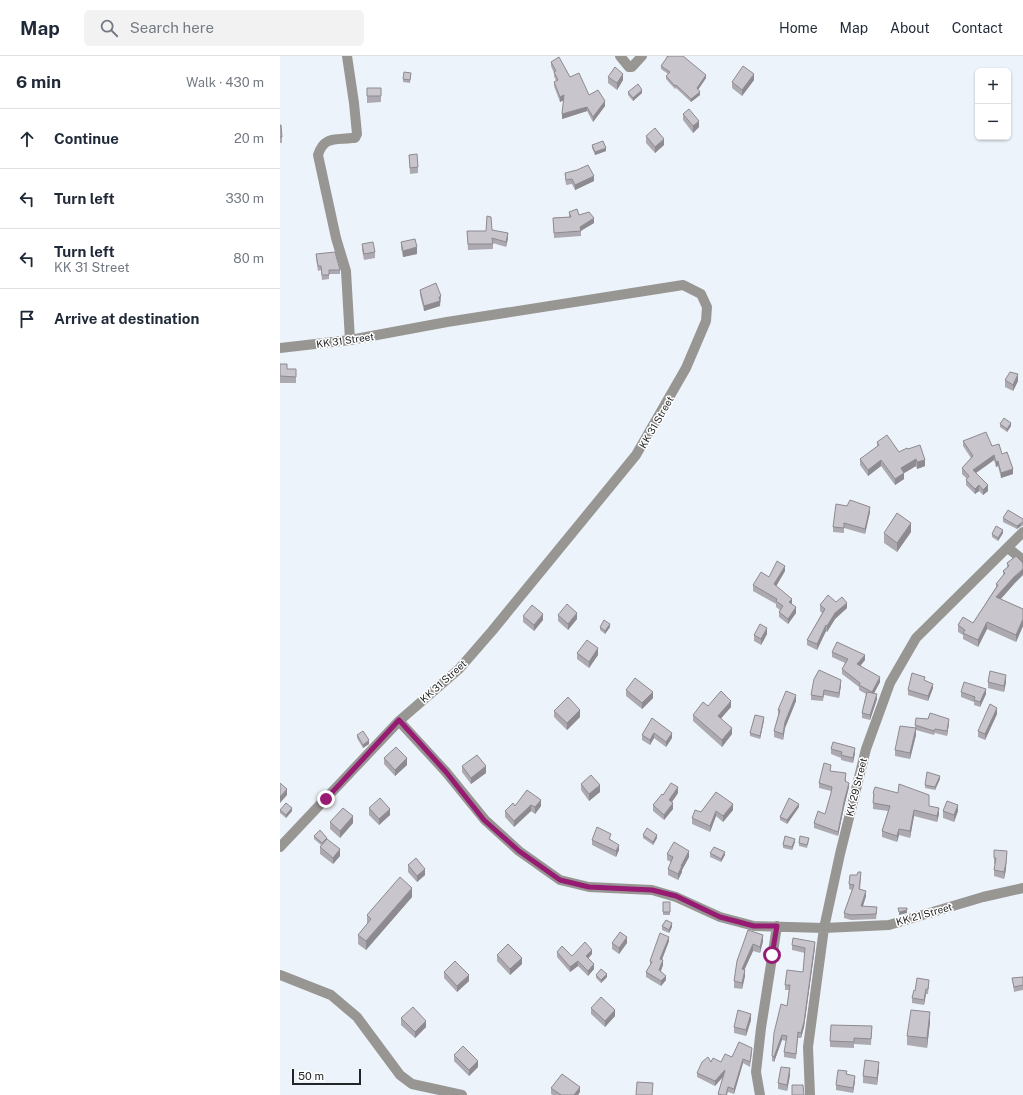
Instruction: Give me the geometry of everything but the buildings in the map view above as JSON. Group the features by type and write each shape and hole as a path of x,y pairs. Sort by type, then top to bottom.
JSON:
{"street":[{"path":"347,56 357,134 354,138 329,140 324,142 318,155 336,238 346,271 350,340"},
{"path":"620,56 629,67 632,67 642,56"},
{"name":"KK 31 Street","path":"280,348 350,340 447,322 683,285 701,294 707,307 706,321 686,368 636,456 459,669 399,720 280,847"},
{"name":"KK 29 Street","path":"810,1095 808,1047 824,928 840,854 866,749 890,683 916,638 1023,532"},
{"path":"1008,548 1023,560"},
{"name":"KK 21 Street","path":"399,720 446,772 484,820 519,851 560,880 589,887 652,890 676,896 720,917 754,926 824,928 889,925 983,897 1023,888"},
{"path":"760,1095 756,1072 761,1028 777,926"},
{"path":"280,975 331,995 357,1017 400,1075 412,1084 462,1095"}],"route":[{"path":"326,799 399,720 446,772 484,820 519,851 560,880 589,887 652,890 676,896 720,917 754,926 777,926 772,955"}]}
